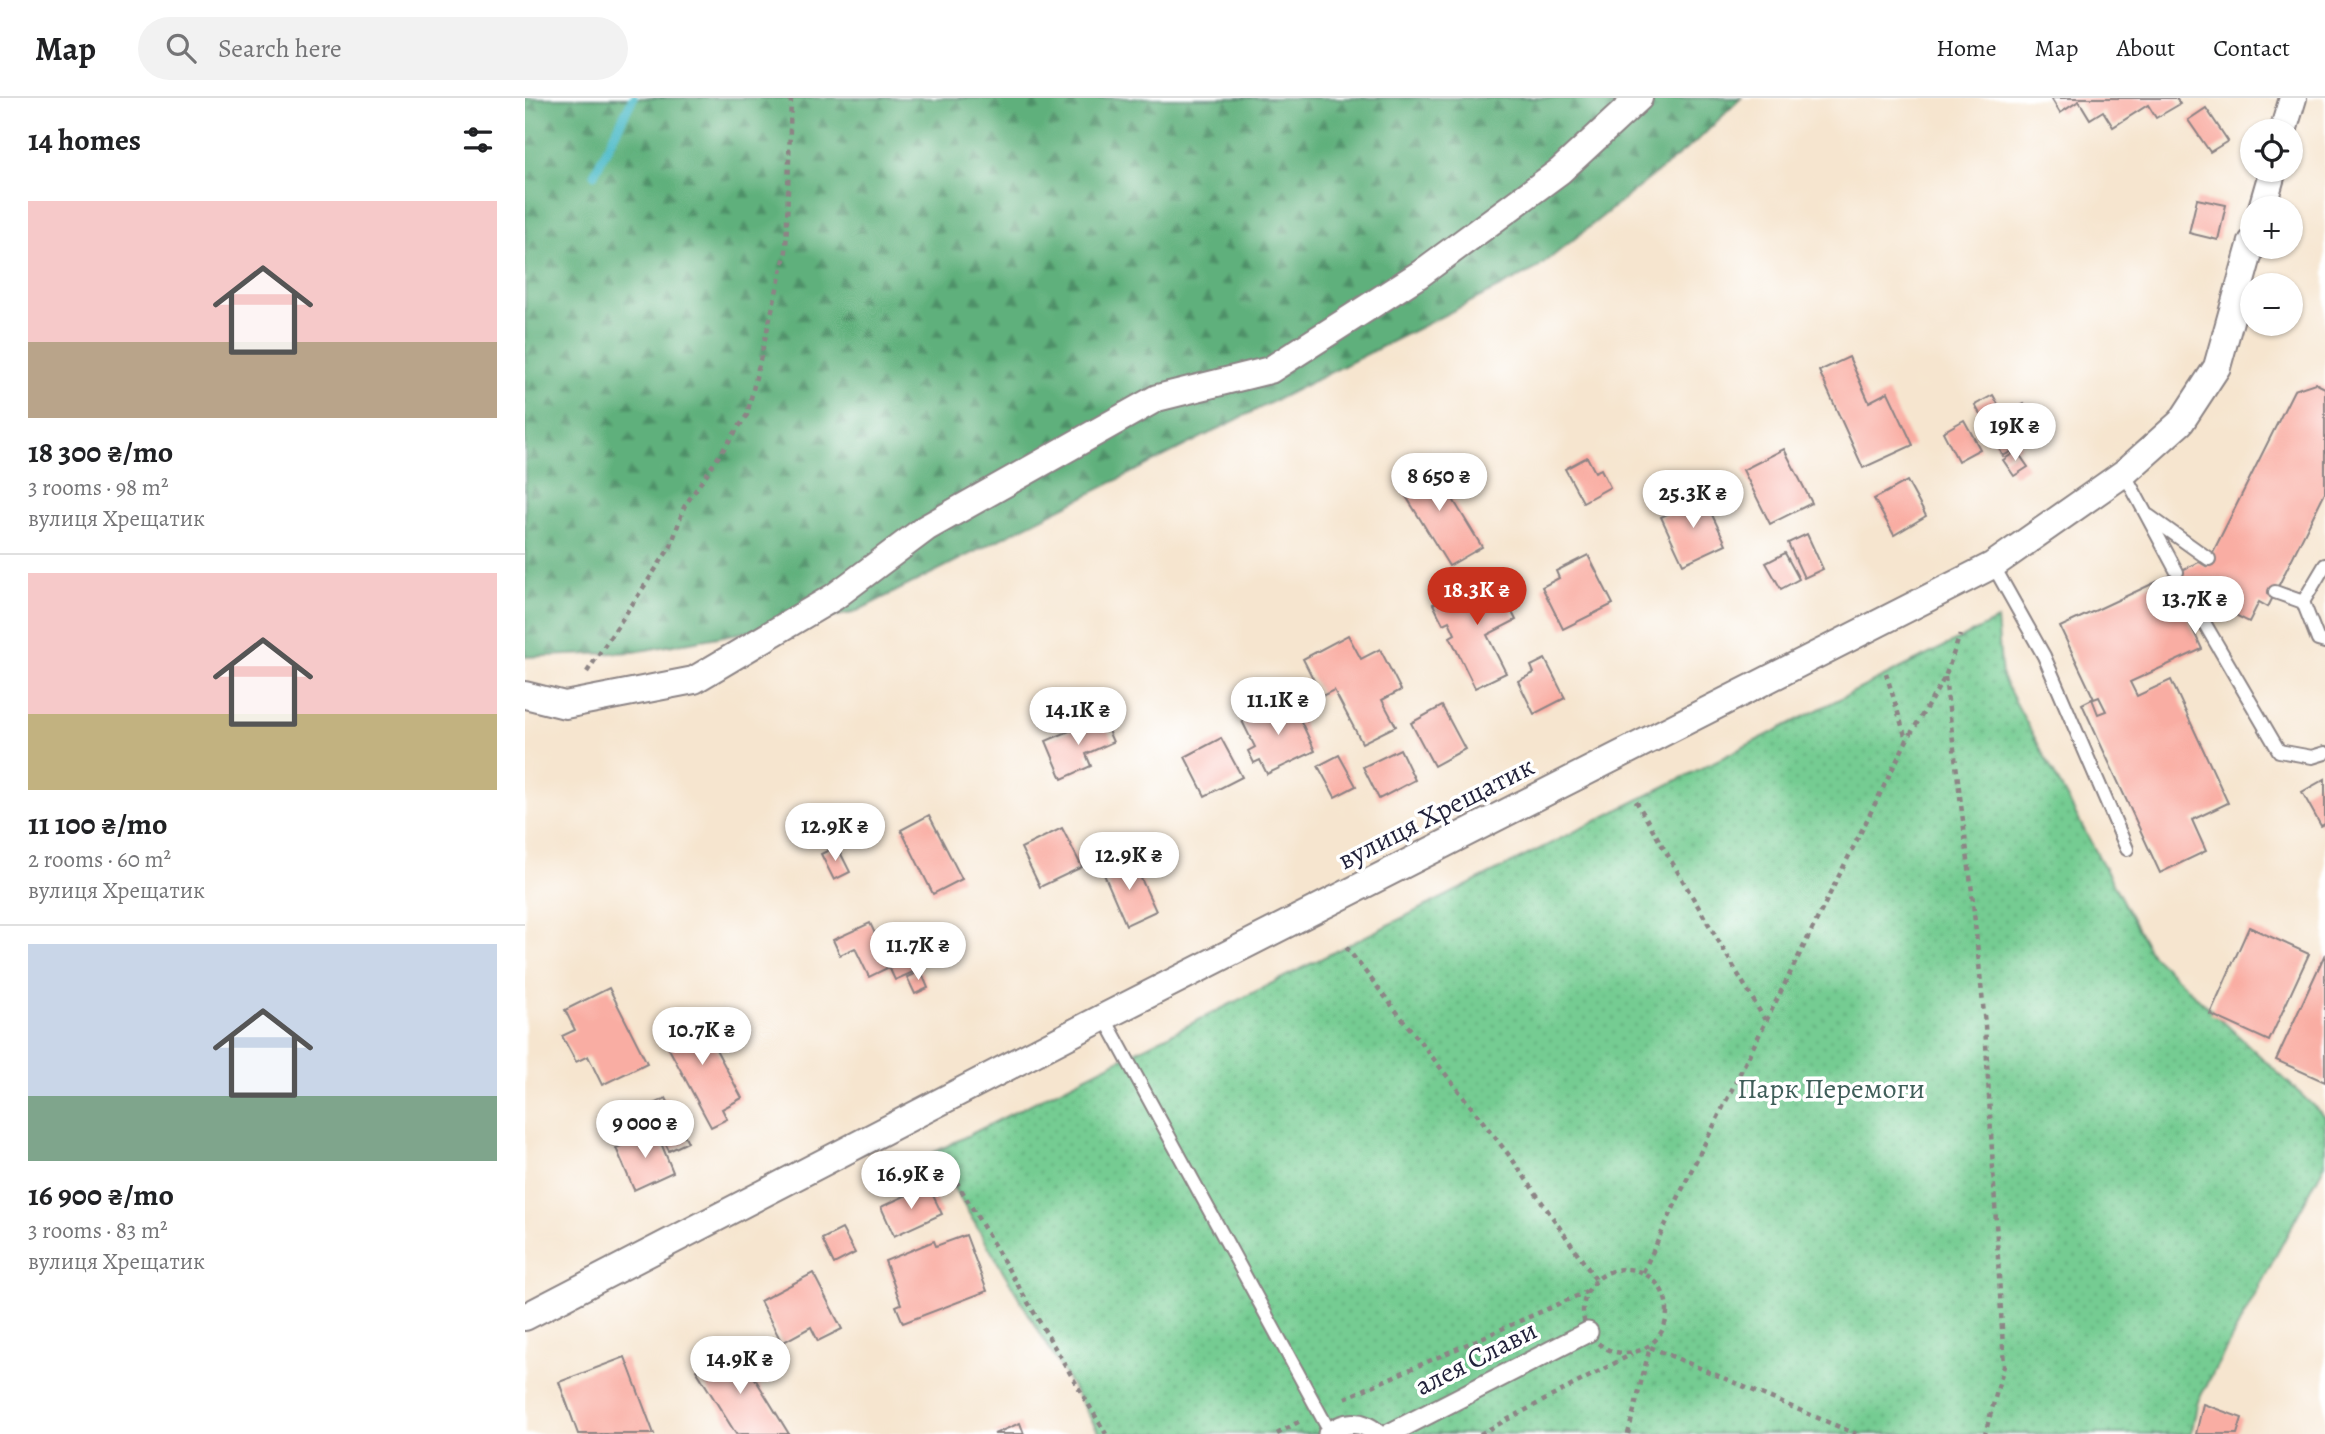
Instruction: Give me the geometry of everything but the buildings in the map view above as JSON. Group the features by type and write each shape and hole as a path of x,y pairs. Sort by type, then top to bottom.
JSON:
{"street":[{"path":"525,695 565,705 694,680 834,597 926,528 1157,398 1270,370 1420,274 1549,179 1639,98"},
{"path":"2287,119 2293,98"},
{"name":"вулиця Хрещатик","path":"525,1317 1104,1017 1993,565 2124,473 2181,422 2217,367 2247,259"},
{"name":"алея Слави","path":"1389,1434 1588,1332"},
{"path":"1329,1433 1342,1424 1357,1423 1371,1428 1377,1434"}],"lane":[{"path":"2124,473 2178,572"},
{"path":"2146,514 2209,559"},
{"path":"1993,565 2044,656 2127,849"},
{"path":"2303,602 2325,565"},
{"path":"2275,592 2303,602 2318,640 2325,642"},
{"path":"2188,595 2280,751 2312,757 2325,752"},
{"path":"1104,1017 1329,1433"}],"path":[{"path":"565,705 671,546 684,507 747,415 786,251 791,98"},
{"path":"1643,1272 1765,1021 1907,740 1945,677 1960,635"},
{"path":"1886,673 1907,740"},
{"path":"1945,677 1972,892 1985,1024 2004,1366 1985,1434"},
{"path":"1636,801 1765,1021"},
{"path":"1346,947 1512,1159 1596,1280"},
{"path":"946,1164 1106,1434"},
{"path":"1480,1434 1633,1353 1650,1347 1662,1334 1668,1317 1666,1298 1658,1283 1643,1272 1625,1268 1608,1272 1596,1280 1583,1304 1583,1318 1588,1332 1599,1346 1616,1353 1633,1353"},
{"path":"1277,1434 1318,1410 1588,1291"},
{"path":"1628,1434 1650,1347"},
{"path":"1650,1347 1856,1434"}],"green space":[{"path":"525,98 1741,98 1699,139 1538,268 853,613 634,652 525,657"},
{"name":"Парк Перемоги","path":"1997,620 2002,677 2151,954 2325,1117 2325,1164 2198,1401 2191,1434 1100,1434 933,1153"}],"waterway":[{"path":"594,174 633,98"}]}
